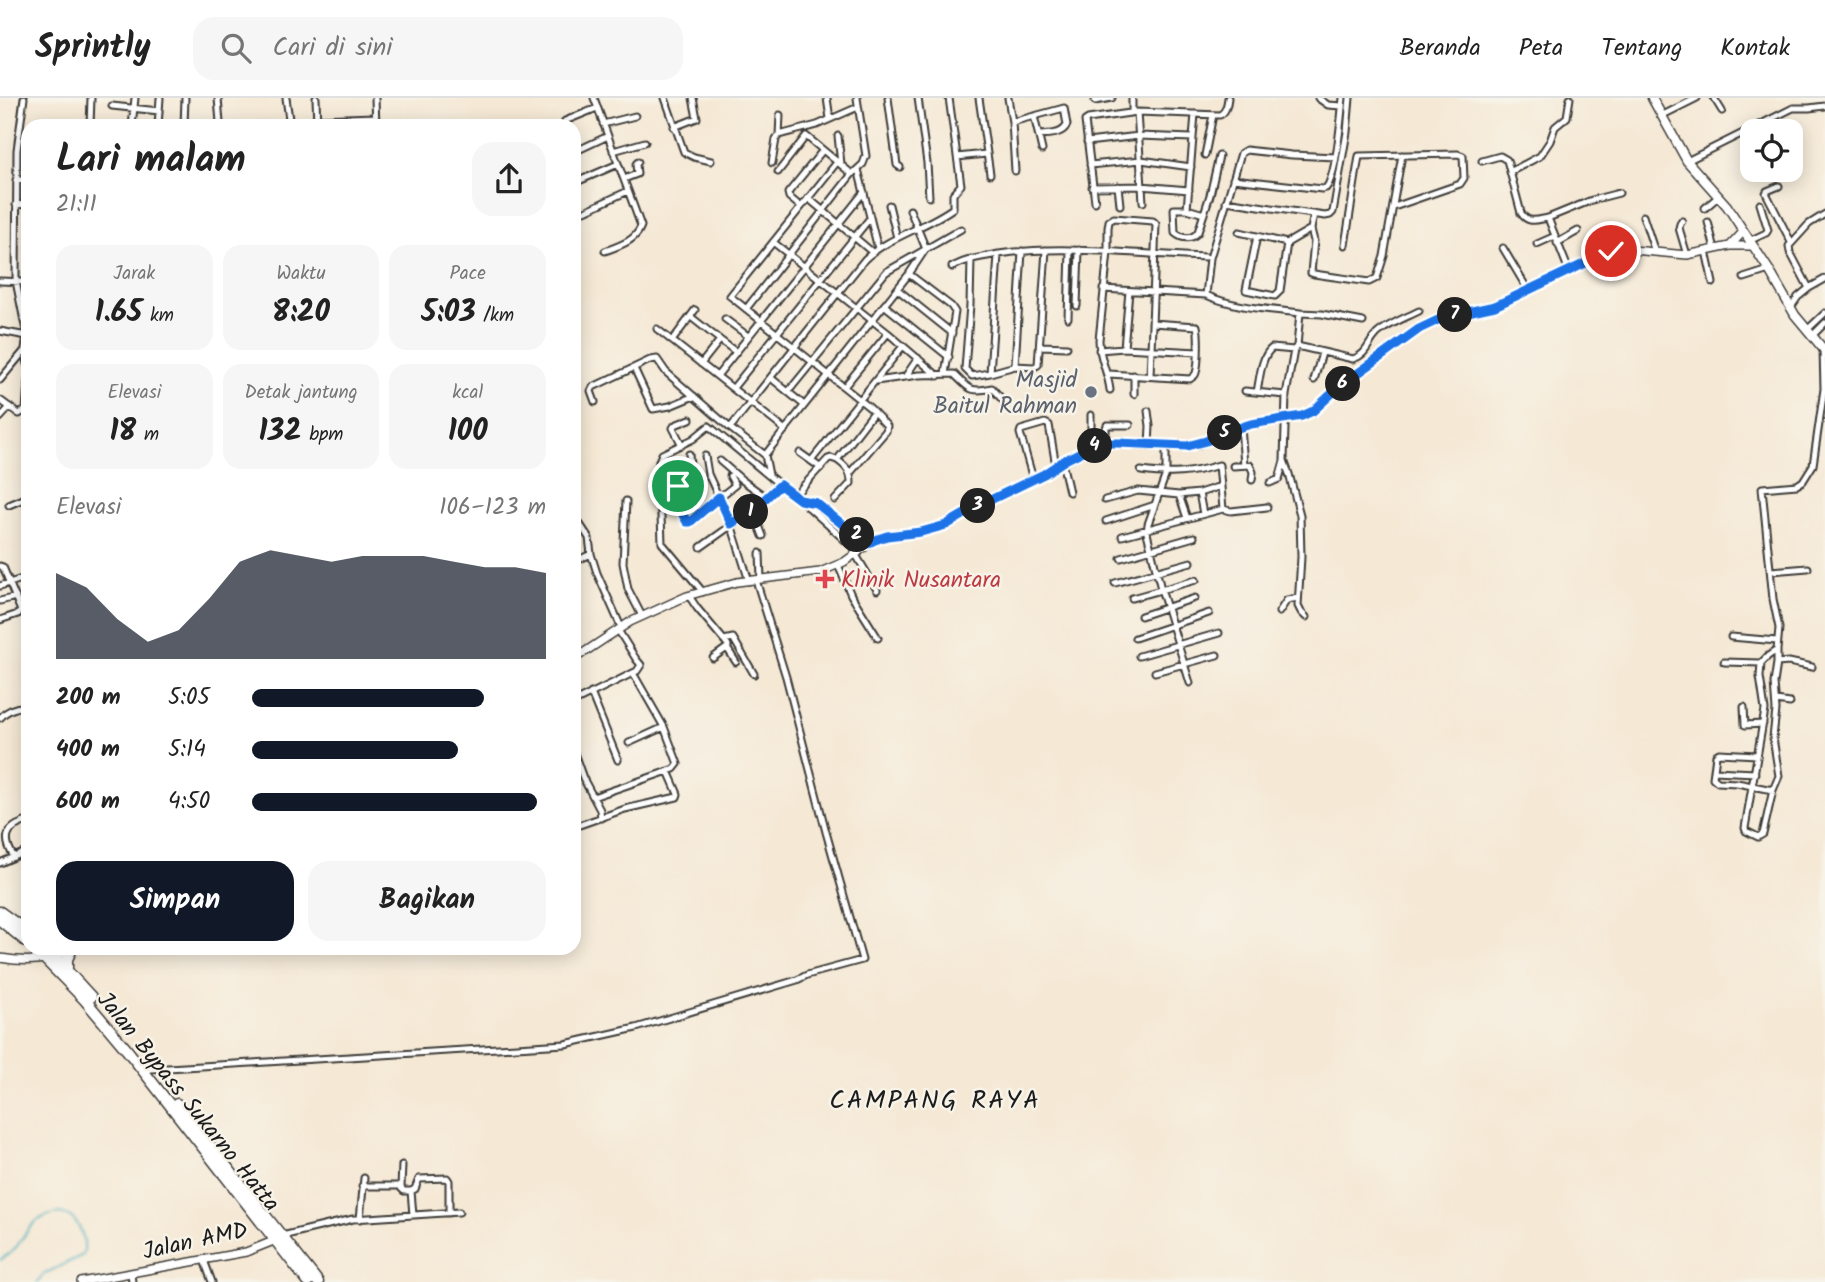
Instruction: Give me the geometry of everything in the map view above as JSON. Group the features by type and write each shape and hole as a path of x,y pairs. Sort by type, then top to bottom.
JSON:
{"highway":[{"path":"0,912 21,930"},
{"path":"0,920 21,930"},
{"name":"Jalan Bypass Sukarno Hatta","path":"45,955 67,970 151,1069 235,1183"},
{"name":"Jalan Bypass Sukarno Hatta","path":"49,955 279,1238 318,1282"},
{"path":"67,970 70,955"},
{"name":"Jalan Bypass Sukarno Hatta","path":"279,1238 308,1282"}],"main road":[{"path":"1652,98 1687,161 1719,196 1769,270 1790,308 1824,350"}],"street":[{"path":"21,119 24,98"},
{"path":"90,119 91,98"},
{"path":"133,119 135,98"},
{"path":"158,119 160,98"},
{"path":"184,119 185,98"},
{"path":"218,98 220,119"},
{"path":"286,98 289,119"},
{"path":"316,98 317,119"},
{"path":"356,119 375,117 375,98"},
{"path":"594,98 640,229 631,239 605,251"},
{"path":"665,98 684,152 711,161"},
{"path":"674,127 697,118 693,98"},
{"path":"827,98 830,119"},
{"path":"746,309 863,164 866,156 857,98"},
{"path":"888,98 897,165 900,167"},
{"path":"918,98 928,163 929,197"},
{"path":"730,428 875,250 954,206 953,194 961,185 949,98"},
{"path":"979,98 990,174"},
{"path":"1008,98 1015,171"},
{"path":"1095,101 1112,98"},
{"path":"1132,98 1139,136 1143,202"},
{"path":"1095,202 1087,142 1088,119 1135,112 1220,115 1224,112 1227,98"},
{"path":"1318,98 1328,105 1342,106"},
{"path":"1233,179 1326,188 1331,181 1336,157 1343,98"},
{"path":"1226,201 1328,216 1334,212 1350,98"},
{"path":"1510,172 1540,156 1555,127 1567,117 1570,98"},
{"path":"1661,116 1697,98"},
{"path":"1714,98 1721,111"},
{"path":"113,106 159,111"},
{"path":"1687,161 1793,107 1825,106"},
{"path":"779,135 817,125 858,107"},
{"path":"570,119 597,108"},
{"path":"1012,122 1064,108 1068,125 1065,130 1039,135"},
{"path":"772,163 779,135 780,114"},
{"path":"1187,209 1195,114"},
{"path":"1205,155 1213,115"},
{"path":"603,124 635,116"},
{"path":"1034,116 1042,150"},
{"path":"21,120 16,180 16,281 21,307"},
{"path":"581,149 608,136"},
{"path":"778,172 806,136 839,163 855,171 864,192 875,250"},
{"path":"838,136 839,163 730,295 859,399 887,428 850,473"},
{"path":"1087,142 1139,136 1192,138"},
{"path":"613,151 645,142"},
{"path":"801,207 788,193 823,150"},
{"path":"1206,295 1210,258 1239,156 1247,150 1336,157"},
{"path":"957,158 986,154"},
{"path":"1314,214 1311,229 1314,241 1311,273 1374,281 1384,256 1402,155"},
{"path":"1204,214 1187,209 1174,209 1174,229 1179,236 1190,238 1196,235 1204,214 1210,195 1219,156"},
{"path":"1345,244 1359,156 1463,156 1464,178 1456,186 1394,208"},
{"path":"1482,161 1500,156 1507,160 1524,217 1532,221 1619,193"},
{"path":"1090,165 1141,160 1191,167"},
{"path":"624,179 637,174 638,162"},
{"path":"581,180 618,164"},
{"path":"16,180 21,180"},
{"path":"1118,186 1120,205"},
{"path":"1092,187 1141,186 1189,190"},
{"path":"1779,186 1766,193 1791,242"},
{"path":"585,211 628,191"},
{"path":"717,376 864,192"},
{"path":"1705,208 1719,196"},
{"path":"808,198 875,250"},
{"path":"581,654 642,616 689,596 755,580 812,574 838,565 875,540 946,525 1091,447 1106,443 1187,446 1264,421 1302,416 1313,411 1339,387 1419,329 1454,315 1495,306 1603,254 1617,250 1687,255 1751,244 1768,230 1760,204"},
{"path":"16,205 21,205"},
{"path":"889,205 897,238"},
{"path":"910,210 926,249"},
{"path":"1809,288 1788,248 1816,219 1825,214"},
{"path":"1643,216 1655,252"},
{"path":"733,388 870,218"},
{"path":"1110,390 1109,374 1099,350 1108,228 1114,218 1153,221 1156,224 1150,376"},
{"path":"1548,218 1569,271"},
{"path":"1682,221 1679,228 1687,255"},
{"path":"1708,222 1715,249"},
{"path":"788,392 886,272 961,229"},
{"path":"1239,232 1287,243 1311,229"},
{"path":"1537,244 1578,231"},
{"path":"1730,246 1743,232"},
{"path":"1256,236 1246,290 1271,296 1278,295 1280,291 1287,243"},
{"path":"773,242 941,375"},
{"path":"1503,248 1528,290"},
{"path":"765,455 926,249"},
{"path":"971,259 965,369 972,376 1015,366 1038,365 1046,250"},
{"path":"952,267 971,259 1046,250 1206,257"},
{"path":"1068,318 1070,250"},
{"path":"1077,306 1079,250"},
{"path":"1015,366 1022,251"},
{"path":"1706,251 1713,283"},
{"path":"990,373 998,255"},
{"path":"1744,278 1769,270"},
{"path":"909,274 953,309 955,315 949,357 941,375"},
{"path":"1790,308 1798,297 1825,279"},
{"path":"0,281 21,281"},
{"path":"897,289 952,333"},
{"path":"1103,289 1206,295 1242,305 1322,314 1363,322"},
{"path":"1124,348 1129,291"},
{"path":"884,305 949,357"},
{"path":"672,341 695,310"},
{"path":"1257,391 1267,351 1272,348 1296,348 1357,358 1367,350 1373,338 1380,332 1419,311"},
{"path":"1270,483 1279,479 1284,460 1286,395 1300,313"},
{"path":"1810,333 1825,313"},
{"path":"691,317 736,352"},
{"path":"725,319 748,336"},
{"path":"1109,374 1192,378 1196,373 1197,326 1152,323"},
{"path":"1810,333 1825,323"},
{"path":"657,328 784,429"},
{"path":"0,331 21,337"},
{"path":"844,387 888,333"},
{"path":"701,364 720,340"},
{"path":"811,461 904,346"},
{"path":"1041,346 1067,347"},
{"path":"1099,350 1124,348 1198,352"},
{"path":"1777,650 1761,663 1760,677 1765,710 1745,828 1758,837 1763,834 1779,776 1773,731 1776,718 1774,683 1777,663 1779,628 1774,608 1762,488 1801,483 1813,464 1819,448 1824,350"},
{"path":"1314,380 1322,353"},
{"path":"0,380 21,354"},
{"path":"905,377 918,358"},
{"path":"595,402 591,391 593,387 657,359 666,372 765,455 769,475"},
{"path":"634,368 653,409 670,406 694,396"},
{"path":"1134,375 1134,394"},
{"path":"876,381 905,377 957,376 968,388 992,388 1006,404"},
{"path":"771,378 804,405"},
{"path":"1245,391 1286,395"},
{"path":"0,400 21,413"},
{"path":"0,418 10,407"},
{"path":"1149,411 1149,444"},
{"path":"837,460 874,412"},
{"path":"1091,415 1091,447"},
{"path":"682,445 673,428 690,419"},
{"path":"1033,479 1020,431 1048,423 1069,492"},
{"path":"1106,443 1107,425 1129,425"},
{"path":"703,592 662,543 660,457 710,426 798,498 857,554 877,590"},
{"path":"1241,427 1244,465"},
{"path":"1166,446 1166,474 1147,529 1161,589 1190,683"},
{"path":"800,453 821,468"},
{"path":"660,493 691,477 689,454"},
{"path":"151,1069 565,1044 636,1028 863,960 786,677 755,580 708,474 705,456"},
{"path":"798,498 830,458 844,465 850,473 850,483 835,500"},
{"path":"1284,460 1300,515 1298,598 1299,610 1306,617"},
{"path":"720,461 767,498"},
{"path":"1141,471 1187,473 1219,465 1223,509"},
{"path":"1233,466 1252,467 1252,481"},
{"path":"678,486 682,513 687,522 690,522 735,485 730,476"},
{"path":"701,547 753,510 780,485"},
{"path":"1105,500 1138,491 1179,495 1199,493 1222,486"},
{"path":"1199,493 1203,514"},
{"path":"1179,495 1187,518"},
{"path":"798,498 816,503 867,544"},
{"path":"9,505 21,500"},
{"path":"626,501 623,563 628,589 642,616"},
{"path":"1106,521 1156,505"},
{"path":"1122,536 1223,509 1231,511 1268,507"},
{"path":"753,510 763,536"},
{"path":"581,526 589,538 597,573 619,629 642,665 633,673 581,698"},
{"path":"1121,558 1194,537"},
{"path":"755,580 760,553"},
{"path":"581,559 591,554"},
{"path":"1115,583 1191,562"},
{"path":"838,565 850,595 878,638"},
{"path":"0,566 3,567 21,612 0,620"},
{"path":"1770,571 1808,568"},
{"path":"0,586 21,579"},
{"path":"1132,598 1196,580"},
{"path":"689,596 728,645 727,648 736,662"},
{"path":"0,601 16,597"},
{"path":"1141,616 1195,598"},
{"path":"1279,612 1287,600 1298,598"},
{"path":"1135,638 1209,613"},
{"path":"1139,656 1219,633"},
{"path":"1731,637 1777,642"},
{"path":"724,640 733,638 754,674"},
{"path":"713,658 727,648"},
{"path":"1156,672 1217,655"},
{"path":"1724,662 1761,663"},
{"path":"1777,663 1789,662 1812,667"},
{"path":"593,797 668,771 678,763 664,727 633,673"},
{"path":"591,693 618,760"},
{"path":"1776,701 1790,703"},
{"path":"0,718 21,706"},
{"path":"1744,706 1745,725 1763,724"},
{"path":"629,743 664,727"},
{"path":"1773,790 1718,782 1713,778 1718,753 1776,752"},
{"path":"581,825 644,803 677,797 668,771"},
{"path":"1714,771 1755,773"},
{"path":"581,773 600,810 601,818"},
{"path":"14,857 6,845 7,838 15,825 21,823"},
{"path":"0,863 21,854"},
{"path":"1,958 51,959 61,955"},
{"path":"401,1187 402,1165"},
{"path":"360,1219 364,1178"},
{"path":"362,1186 401,1187 404,1191 411,1191 415,1189 419,1179 447,1178 449,1213"},
{"path":"411,1191 414,1215"},
{"path":"279,1238 360,1219 459,1212"},
{"name":"Jalan AMD","path":"81,1282 112,1279 131,1273 246,1252 279,1238"},
{"path":"204,1260 212,1282"},
{"path":"131,1273 132,1282"}],"waterway":[{"path":"0,1260 14,1250 38,1220 62,1213 70,1216 81,1231 83,1255 44,1274 37,1282"}],"place":[{"name":"Masjid Baitul Rahman","path":"1091,392"},
{"name":"Klinik Nusantara","path":"825,579"}],"district":[{"name":"CAMPANG RAYA","path":"935,1099"}],"route":[{"path":"678,486 679,502 687,522 719,497 731,524 753,510 780,485 800,500 816,503 867,544 887,536 921,532 955,521 1002,493 1044,474 1091,447 1106,443 1187,446 1251,424 1302,416 1313,411 1339,387 1419,329 1454,315 1495,306 1611,251"}]}
